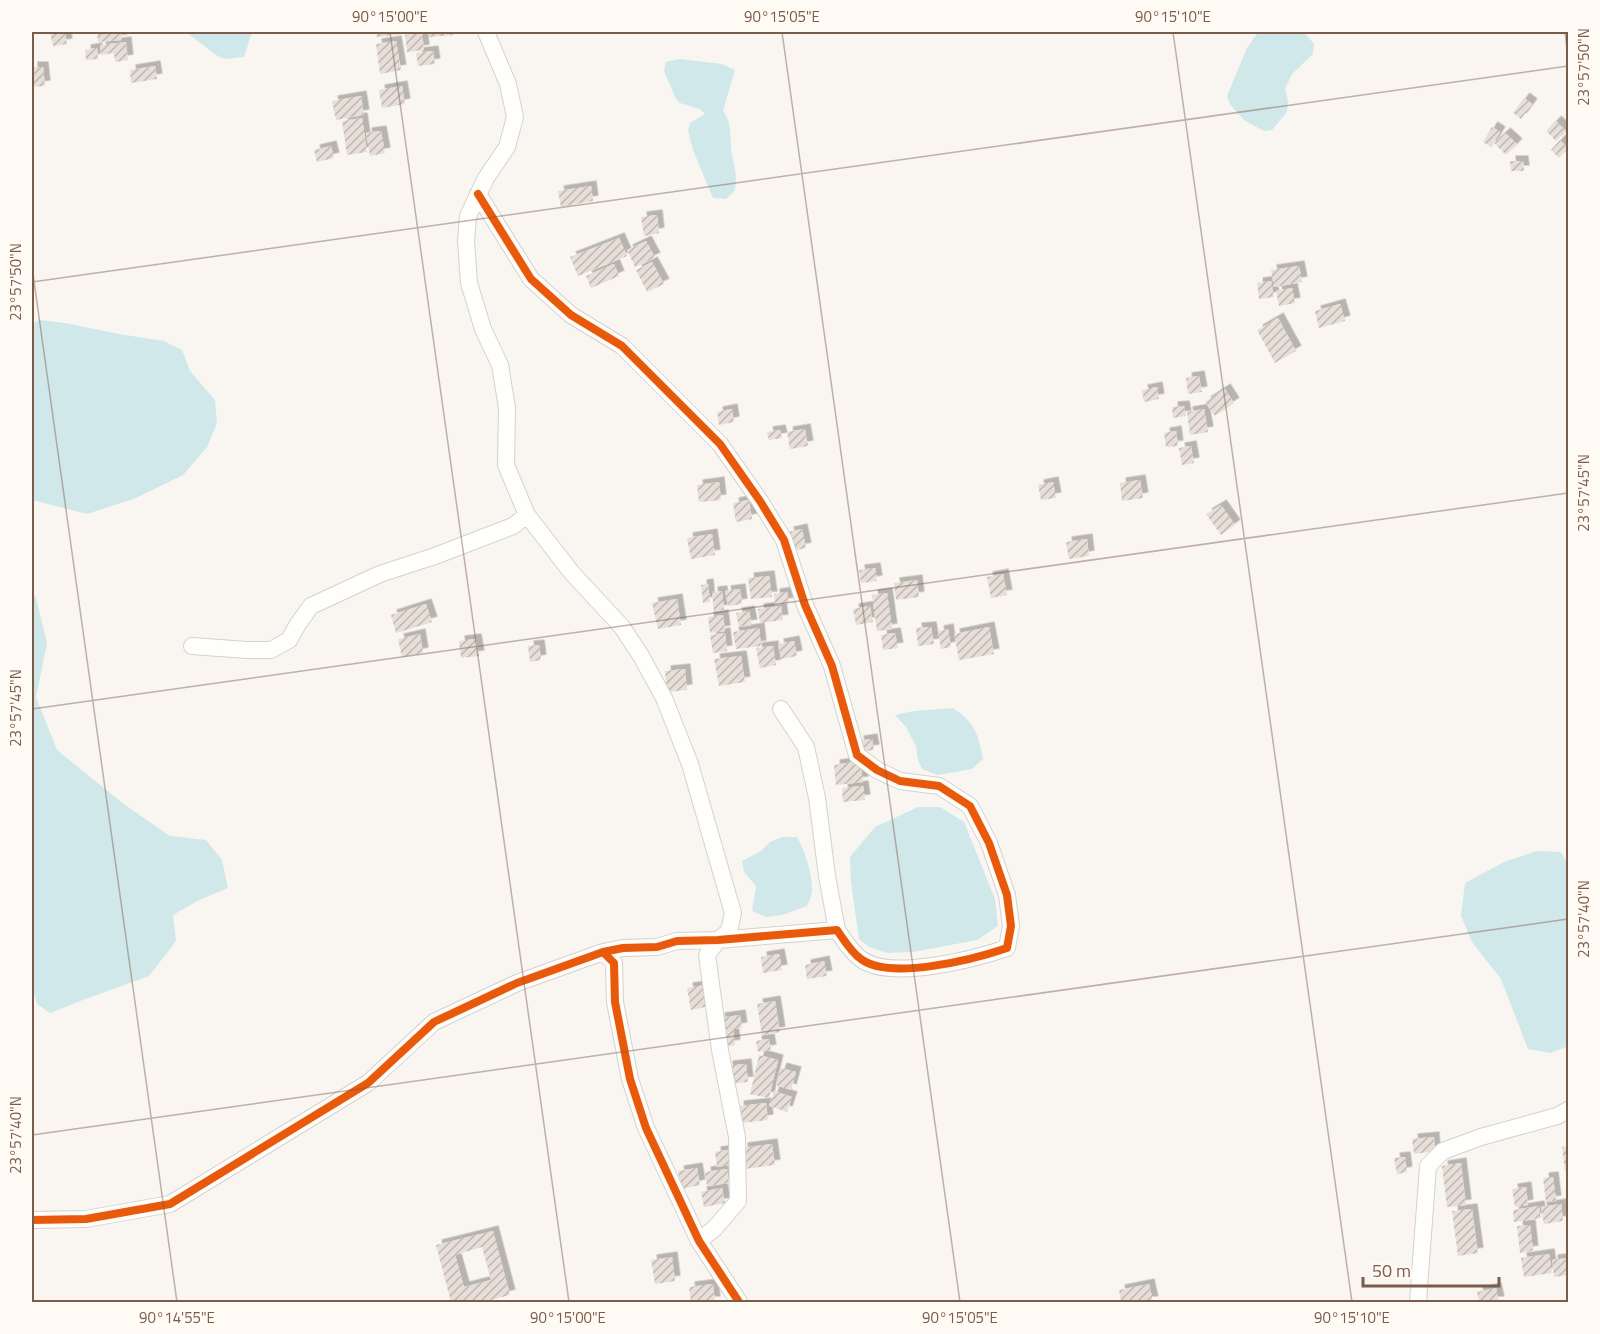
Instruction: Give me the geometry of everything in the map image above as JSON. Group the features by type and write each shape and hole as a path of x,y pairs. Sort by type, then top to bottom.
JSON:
{"street":[{"path":"486,32 508,84 515,117 507,147 486,178 468,216 466,241 469,283 483,329 500,365 507,408 506,465 527,515 572,573 622,627 664,698 690,764 733,913 729,931 718,940 707,955 720,1050 737,1137 738,1201 716,1228 699,1241"},
{"path":"478,194 531,279 571,315 622,346 720,444 760,501 784,540 805,605 832,666 856,755 877,770 900,781 939,786 970,806 989,843 1007,895 1011,926 1007,948 979,957 911,969 880,967 862,960 837,930 817,798 806,747 781,709"},
{"path":"192,646 270,650 289,640 311,606 381,574 513,526 527,515"},
{"path":"32,1220 86,1219 170,1204 368,1083 434,1022 517,983 603,952 657,946 677,941 718,940 837,930"},
{"path":"603,952 614,963 615,1002 630,1079 646,1128 699,1241 739,1302"},
{"path":"1418,1302 1428,1166 1443,1151 1481,1137 1557,1116 1569,1110"}],"water":[{"path":"186,32 252,32 244,57 225,59 216,55"},
{"path":"1258,32 1304,32 1314,44 1313,54 1292,74 1285,89 1288,101 1287,112 1272,130 1264,131 1244,120 1230,104 1227,96 1247,48"},
{"path":"679,59 722,64 735,70 723,111 729,125 736,178 732,194 726,199 713,198 693,150 688,131 690,123 705,114 700,109 680,103 676,99 664,71 666,62"},
{"path":"39,320 164,341 182,350 190,371 215,400 217,423 207,447 183,475 136,498 87,514 32,500 32,324"},
{"path":"32,592 36,598 47,643 36,697 57,750 125,805 170,836 206,840 222,860 228,888 199,900 173,915 176,941 149,976 50,1013 37,1004 32,986"},
{"path":"953,708 974,729 983,759 972,769 938,775 922,769 916,746 906,727 895,715"},
{"path":"918,807 940,807 964,822 995,899 998,926 977,940 913,952 887,953 869,947 859,939 850,857 875,827"},
{"path":"782,837 797,837 808,863 812,892 807,906 782,915 766,917 752,911 756,886 744,872 742,861 761,851 770,842"},
{"path":"1537,851 1561,852 1568,865 1568,1046 1551,1053 1528,1049 1501,979 1472,942 1461,916 1465,883 1504,862"}],"building":[{"path":"50,32 65,32 67,44 53,46"},
{"path":"97,32 122,32 122,40 98,42"},
{"path":"376,32 402,32 402,34 377,37"},
{"path":"422,32 424,50 407,52 405,35"},
{"path":"429,32 452,32 453,35 429,37"},
{"path":"396,41 401,70 380,74 376,44"},
{"path":"126,42 128,60 115,62 114,53 101,55 100,45"},
{"path":"97,48 98,59 86,60 85,50"},
{"path":"433,51 435,64 418,66 416,53"},
{"path":"155,66 157,79 131,83 130,70"},
{"path":"32,67 43,67 45,86 32,87"},
{"path":"402,86 405,104 382,108 379,90"},
{"path":"361,96 364,115 336,120 332,101"},
{"path":"1524,98 1532,104 1521,119 1513,113"},
{"path":"362,118 367,152 347,155 342,121"},
{"path":"1556,121 1566,131 1556,141 1546,131"},
{"path":"1492,127 1500,132 1491,147 1483,142"},
{"path":"381,131 385,153 370,156 366,133"},
{"path":"1505,133 1517,144 1506,155 1494,143"},
{"path":"1560,140 1568,148 1559,158 1551,150"},
{"path":"331,146 334,158 317,162 314,150"},
{"path":"1510,161 1523,161 1524,171 1511,171"},
{"path":"591,186 593,201 561,207 558,191"},
{"path":"657,215 659,233 644,236 641,217"},
{"path":"619,238 627,256 578,276 570,257"},
{"path":"646,241 655,258 635,267 627,250"},
{"path":"652,262 664,284 647,292 636,270"},
{"path":"614,264 619,276 591,288 586,276"},
{"path":"1299,266 1302,282 1274,287 1271,270"},
{"path":"1271,281 1274,297 1259,299 1257,283"},
{"path":"1292,288 1295,303 1279,306 1276,291"},
{"path":"1340,304 1345,321 1319,328 1315,311"},
{"path":"1278,318 1296,351 1275,363 1257,330"},
{"path":"1199,376 1202,392 1188,394 1186,378"},
{"path":"1157,387 1159,399 1144,402 1142,390"},
{"path":"1225,389 1234,403 1215,416 1205,402"},
{"path":"1184,406 1186,416 1173,418 1172,407"},
{"path":"732,409 734,422 719,425 717,412"},
{"path":"1204,409 1208,432 1190,435 1187,412"},
{"path":"805,429 808,446 790,449 787,432"},
{"path":"780,430 782,438 769,440 767,432"},
{"path":"1176,431 1178,446 1166,447 1164,433"},
{"path":"1191,446 1194,463 1182,465 1179,448"},
{"path":"1140,480 1143,498 1122,501 1120,483"},
{"path":"719,482 721,500 699,502 697,485"},
{"path":"1053,482 1056,498 1041,500 1038,485"},
{"path":"749,500 752,519 736,522 733,503"},
{"path":"1221,505 1235,525 1221,535 1206,514"},
{"path":"802,529 806,548 792,551 788,532"},
{"path":"712,534 715,555 691,559 687,538"},
{"path":"1087,539 1089,556 1069,559 1066,542"},
{"path":"875,568 877,581 861,583 859,570"},
{"path":"1003,574 1007,595 991,598 987,577"},
{"path":"769,576 772,597 751,599 748,578"},
{"path":"917,580 919,597 896,600 894,583"},
{"path":"708,584 710,602 703,603 701,585"},
{"path":"740,589 742,604 728,606 725,591"},
{"path":"722,591 724,610 714,611 712,592"},
{"path":"787,592 789,603 775,605 774,594"},
{"path":"887,593 892,629 877,631 872,595"},
{"path":"677,599 681,625 658,629 652,603"},
{"path":"426,604 432,622 396,633 391,615"},
{"path":"781,606 783,620 760,623 758,609"},
{"path":"870,606 873,622 856,625 853,609"},
{"path":"749,611 752,625 739,627 736,613"},
{"path":"723,615 725,631 710,633 708,617"},
{"path":"931,627 934,644 918,646 916,628"},
{"path":"989,627 994,654 959,660 954,634"},
{"path":"759,628 761,646 736,649 733,632"},
{"path":"948,629 951,647 941,649 938,631"},
{"path":"725,633 727,651 713,653 710,635"},
{"path":"895,633 898,648 883,650 881,635"},
{"path":"420,634 423,653 402,657 398,639"},
{"path":"476,639 479,656 461,658 459,641"},
{"path":"794,641 797,656 781,659 778,644"},
{"path":"539,645 541,660 530,662 528,646"},
{"path":"773,646 776,665 760,668 756,648"},
{"path":"741,656 745,682 719,686 714,659"},
{"path":"685,669 687,690 667,692 665,671"},
{"path":"872,739 874,750 860,752 858,741"},
{"path":"860,761 863,782 836,785 834,765"},
{"path":"863,786 865,800 843,802 842,788"},
{"path":"779,954 782,970 763,973 761,957"},
{"path":"824,961 827,976 807,979 805,965"},
{"path":"706,985 709,1006 691,1010 687,988"},
{"path":"775,1001 780,1032 762,1035 757,1004"},
{"path":"740,1015 742,1028 733,1029 735,1045 724,1047 719,1018"},
{"path":"769,1039 771,1050 758,1052 756,1041"},
{"path":"759,1055 778,1060 769,1098 750,1094"},
{"path":"746,1064 748,1082 729,1084 727,1066"},
{"path":"781,1068 796,1072 791,1090 776,1085"},
{"path":"774,1091 792,1097 787,1112 769,1106"},
{"path":"766,1103 768,1120 740,1123 738,1106"},
{"path":"1434,1137 1435,1151 1414,1154 1412,1139"},
{"path":"772,1144 775,1165 744,1169 742,1148"},
{"path":"1568,1146 1568,1169 1565,1170 1562,1147"},
{"path":"734,1149 736,1164 717,1167 715,1152"},
{"path":"1405,1157 1407,1172 1397,1174 1394,1158"},
{"path":"1461,1163 1466,1205 1447,1207 1442,1166"},
{"path":"697,1168 700,1185 681,1189 678,1171"},
{"path":"727,1169 729,1183 707,1186 705,1172"},
{"path":"1553,1177 1556,1201 1546,1202 1543,1178"},
{"path":"1526,1187 1528,1205 1515,1207 1512,1189"},
{"path":"722,1188 725,1203 704,1207 701,1192"},
{"path":"1561,1204 1563,1221 1544,1224 1541,1207"},
{"path":"1539,1206 1541,1218 1514,1222 1513,1210"},
{"path":"1472,1209 1478,1253 1458,1256 1452,1211"},
{"path":"1530,1225 1533,1251 1520,1253 1517,1226"},
{"path":"493,1231 510,1295 483,1302 451,1302 436,1245","holes":["482,1247 491,1280 464,1287 455,1255"]},
{"path":"1549,1254 1552,1273 1524,1277 1521,1258"},
{"path":"672,1257 675,1281 655,1284 651,1260"},
{"path":"1568,1258 1568,1275 1554,1277 1552,1260"},
{"path":"713,1284 715,1302 691,1302 689,1287"},
{"path":"1149,1284 1153,1302 1121,1302 1119,1290"},
{"path":"1496,1288 1499,1302 1479,1302 1477,1292"}],"cycle path":[{"path":"478,194 531,279 571,315 622,346 720,444 784,540 805,605 832,666 857,755 877,770 900,781 939,786 970,806 989,843 1007,895 1011,926 1007,948 954,962 912,968 874,965 861,959 837,930 718,940 677,941 657,947 623,948 603,952"},
{"path":"32,1220 86,1219 170,1204 368,1083 434,1022 517,983 603,952 614,963 615,1002 630,1079 646,1128 699,1241 739,1302"}]}
